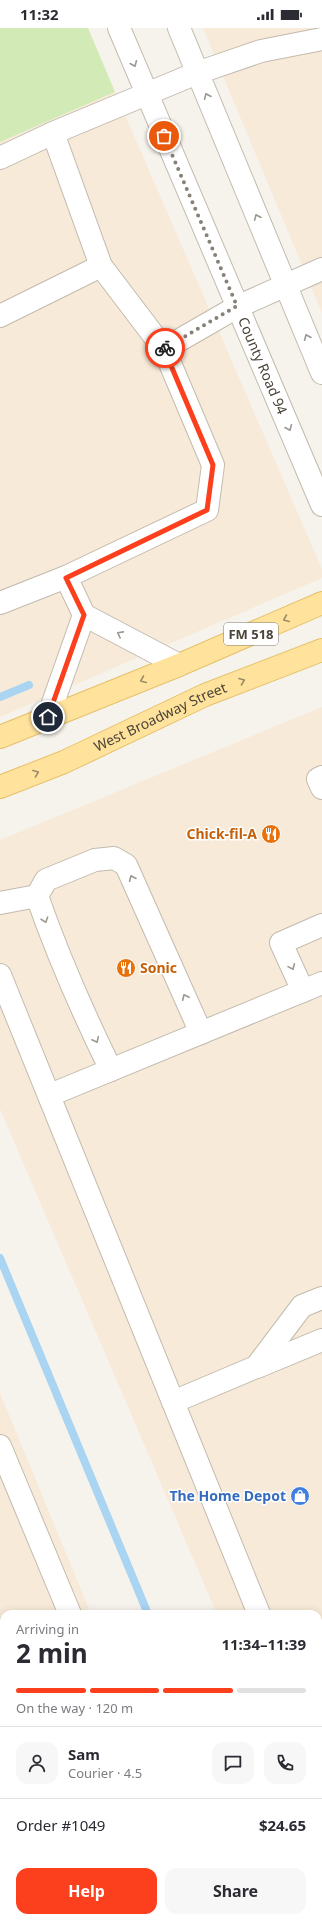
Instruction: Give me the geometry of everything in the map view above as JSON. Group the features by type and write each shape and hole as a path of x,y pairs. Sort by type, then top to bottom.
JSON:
{"main road":[{"name":"FM 518","path":"0,737 179,665 322,603"},
{"name":"West Broadway Street","path":"0,787 64,762 205,695 322,650"}],"street":[{"name":"County Road 94","path":"119,28 322,505"},
{"path":"179,28 322,372"},
{"path":"320,28 322,32"},
{"path":"0,158 53,133 197,73 261,51 322,39"},
{"path":"0,603 66,578 207,510 213,465 164,349 101,266 53,133"},
{"path":"0,316 101,266"},
{"path":"164,349 237,306 322,269"},
{"path":"66,578 84,615 179,665"},
{"path":"48,717 84,615"},
{"path":"322,777 318,779 322,788"},
{"path":"111,1070 86,1019 49,930 37,896 46,880 95,860 114,858 126,865 201,1032"},
{"path":"0,902 37,896"},
{"path":"50,1095 312,987 281,943 322,925"},
{"path":"0,975 50,1095 257,1610"},
{"path":"256,1367 302,1306 322,1298"},
{"path":"173,1402 322,1340"},
{"path":"0,1446 7,1484 68,1610"}],"shaded area":[{"path":"203,28 322,28 322,313"},
{"path":"115,92 322,569 322,578 0,717 0,142"},
{"path":"322,707 322,1610 215,1610 0,1109 0,840"},
{"path":"0,1393 89,1610 0,1610"}],"green space":[{"path":"0,28 88,28 115,92 0,142"}],"waterway":[{"path":"0,697 29,685"},
{"path":"0,1258 146,1610"}],"way so far":[{"path":"164,136 237,306 165,348"}],"place":[{"name":"Chick-fil-A","path":"271,834"},
{"name":"Sonic","path":"126,968"},
{"name":"The Home Depot","path":"300,1496"}],"route":[{"path":"48,717 84,615 66,578 207,510 213,465 164,349 165,348"}]}
